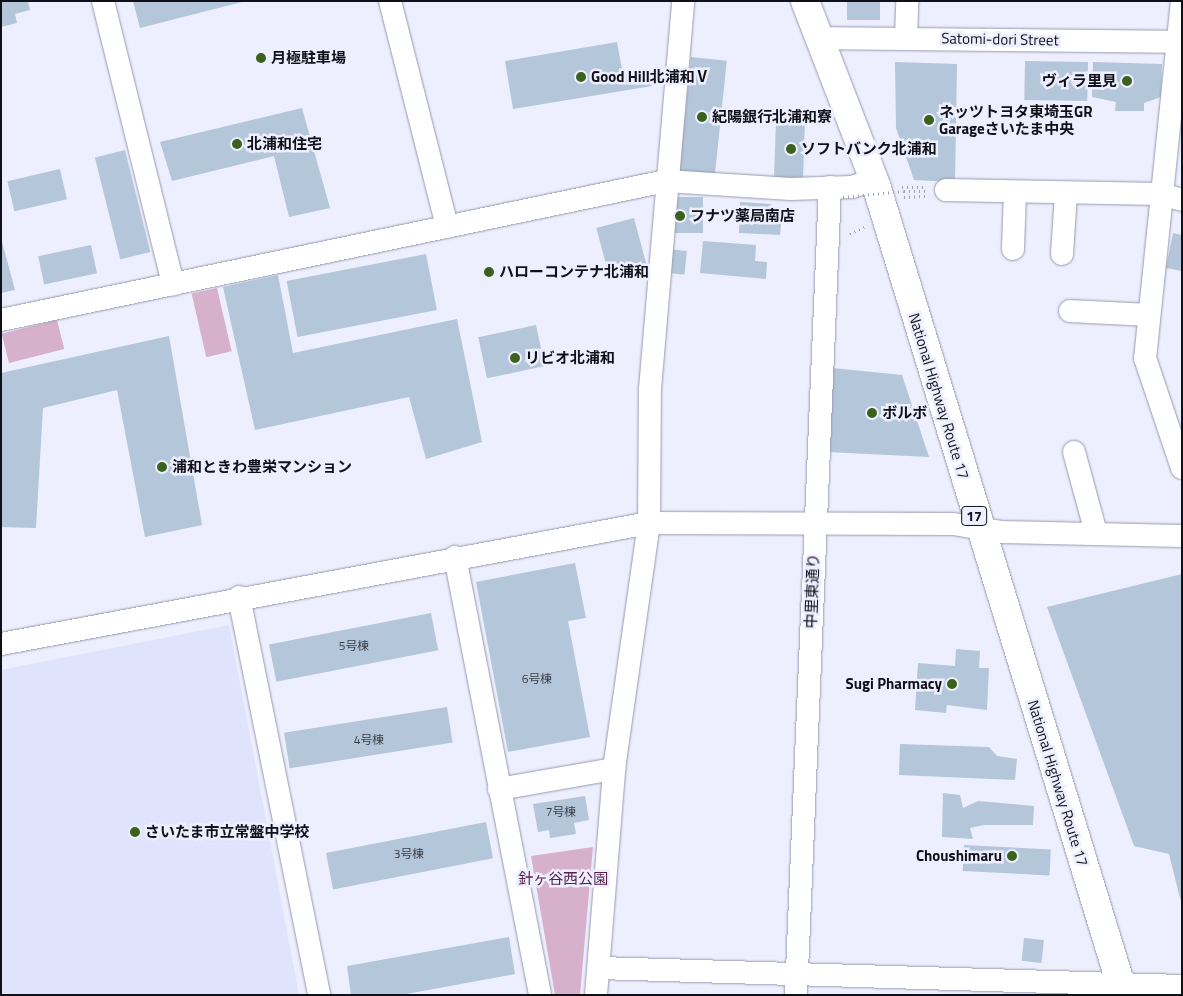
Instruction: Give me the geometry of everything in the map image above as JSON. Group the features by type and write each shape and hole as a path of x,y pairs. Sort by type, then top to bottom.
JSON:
{"highway":[{"name":"National Highway Route 17","path":"805,1 883,184 977,525 1123,989"}],"street":[{"path":"103,1 173,284"},
{"path":"390,1 447,227"},
{"path":"596,995 614,769 649,523 650,389 666,181 683,1"},
{"path":"906,38 907,1"},
{"path":"1182,1 1180,42 1160,194 1145,358 1182,468"},
{"name":"Satomi-dori Street","path":"821,38 1180,42"},
{"path":"1,320 666,181 836,192 852,187 883,184"},
{"path":"946,190 1160,194 1182,200"},
{"name":"中里東通り","path":"796,985 815,521 836,192"},
{"path":"1013,249 1016,192"},
{"path":"1062,254 1066,193"},
{"path":"1070,311 1149,315"},
{"path":"1074,452 1096,534"},
{"path":"1,644 239,597 649,523 815,521 977,525 1002,532 1182,536"},
{"path":"455,557 540,995"},
{"path":"239,597 318,995"},
{"path":"499,789 614,769"},
{"path":"599,968 796,985 1123,989 1182,986"}],"path":[{"path":"883,184 946,190"},
{"path":"895,197 941,196 946,190"},
{"path":"836,192 904,191"}],"shaded area":[{"name":"さいたま市立常盤中学校","path":"229,625 299,995 1,995 1,670"}],"green space":[{"path":"217,288 232,351 206,357 192,294"},
{"path":"57,320 64,349 9,363 2,334"},
{"name":"針ヶ谷西公園","path":"593,847 580,995 555,995 531,856"}],"building":[{"path":"1,1 28,1 30,10 15,14 17,23 1,27"},
{"path":"133,1 242,1 242,2 140,28"},
{"path":"847,1 880,1 880,20 847,20"},
{"name":"Good Hill北浦和Ⅴ","path":"617,42 623,75 649,71 655,78 652,86 513,109 505,61"},
{"name":"紀陽銀行北浦和寮","path":"691,57 727,61 715,176 679,172"},
{"path":"1025,61 1088,62 1087,101 1024,100"},
{"path":"895,62 957,64 955,182 914,180 896,128"},
{"name":"ヴィラ里見","path":"1093,62 1162,64 1161,97 1144,103 1144,111 1115,111 1116,102 1092,97"},
{"name":"北浦和住宅","path":"302,108 330,208 289,217 274,156 172,181 160,142"},
{"path":"776,121 805,122 803,178 774,177"},
{"path":"125,150 150,252 120,259 95,157"},
{"path":"60,169 67,199 14,211 7,181"},
{"path":"672,197 703,197 703,233 672,233"},
{"path":"740,202 771,204 771,215 782,216 780,235 739,233"},
{"path":"634,218 646,264 609,274 596,228"},
{"path":"1173,233 1182,235 1182,271 1166,268"},
{"path":"1,238 15,290 1,293"},
{"path":"703,241 756,245 755,261 767,262 766,279 700,273"},
{"path":"91,245 97,273 44,285 38,256"},
{"path":"668,249 687,251 684,275 665,273"},
{"path":"426,254 437,310 297,337 287,281"},
{"path":"278,275 293,353 457,319 482,442 426,459 409,397 255,430 223,287"},
{"name":"リビオ北浦和","path":"536,325 545,366 487,378 478,337"},
{"name":"浦和ときわ豊栄マンション","path":"169,336 202,525 145,537 117,390 43,408 36,528 1,527 1,373"},
{"path":"833,368 902,375 929,457 827,452"},
{"path":"575,563 586,618 568,621 590,737 508,752 476,582"},
{"path":"1182,574 1181,902 1169,854 1134,846 1047,607"},
{"path":"431,613 438,650 276,682 269,644"},
{"path":"956,649 980,651 979,668 989,668 987,710 947,705 946,713 915,710 918,663 955,666"},
{"path":"447,707 453,743 290,768 284,733"},
{"path":"900,744 989,747 997,756 1017,759 1015,780 899,775"},
{"path":"943,793 960,795 963,808 978,801 1034,806 1033,825 984,825 970,828 973,839 942,837"},
{"path":"585,796 589,820 574,823 576,834 550,838 549,830 538,832 533,804"},
{"path":"486,822 493,858 333,889 326,853"},
{"path":"964,845 1051,850 1050,876 963,871"},
{"path":"509,937 515,974 401,995 351,995 347,966"},
{"path":"1024,938 1044,940 1041,963 1022,961"}],"place":[{"name":"月極駐車場","path":"261,58"},
{"name":"Good Hill北浦和Ⅴ","path":"581,77"},
{"name":"ヴィラ里見","path":"1127,81"},
{"name":"紀陽銀行北浦和寮","path":"702,117"},
{"name":"ネッツトヨタ東埼玉GR Garageさいたま中央","path":"929,120"},
{"name":"北浦和住宅","path":"237,144"},
{"name":"ソフトバンク北浦和","path":"791,149"},
{"name":"フナツ薬局南店","path":"680,216"},
{"name":"ハローコンテナ北浦和","path":"489,272"},
{"name":"リビオ北浦和","path":"515,358"},
{"name":"ボルボ","path":"872,413"},
{"name":"浦和ときわ豊栄マンション","path":"162,467"},
{"name":"Sugi Pharmacy","path":"952,684"},
{"name":"さいたま市立常盤中学校","path":"135,832"},
{"name":"Choushimaru","path":"1012,856"}]}
